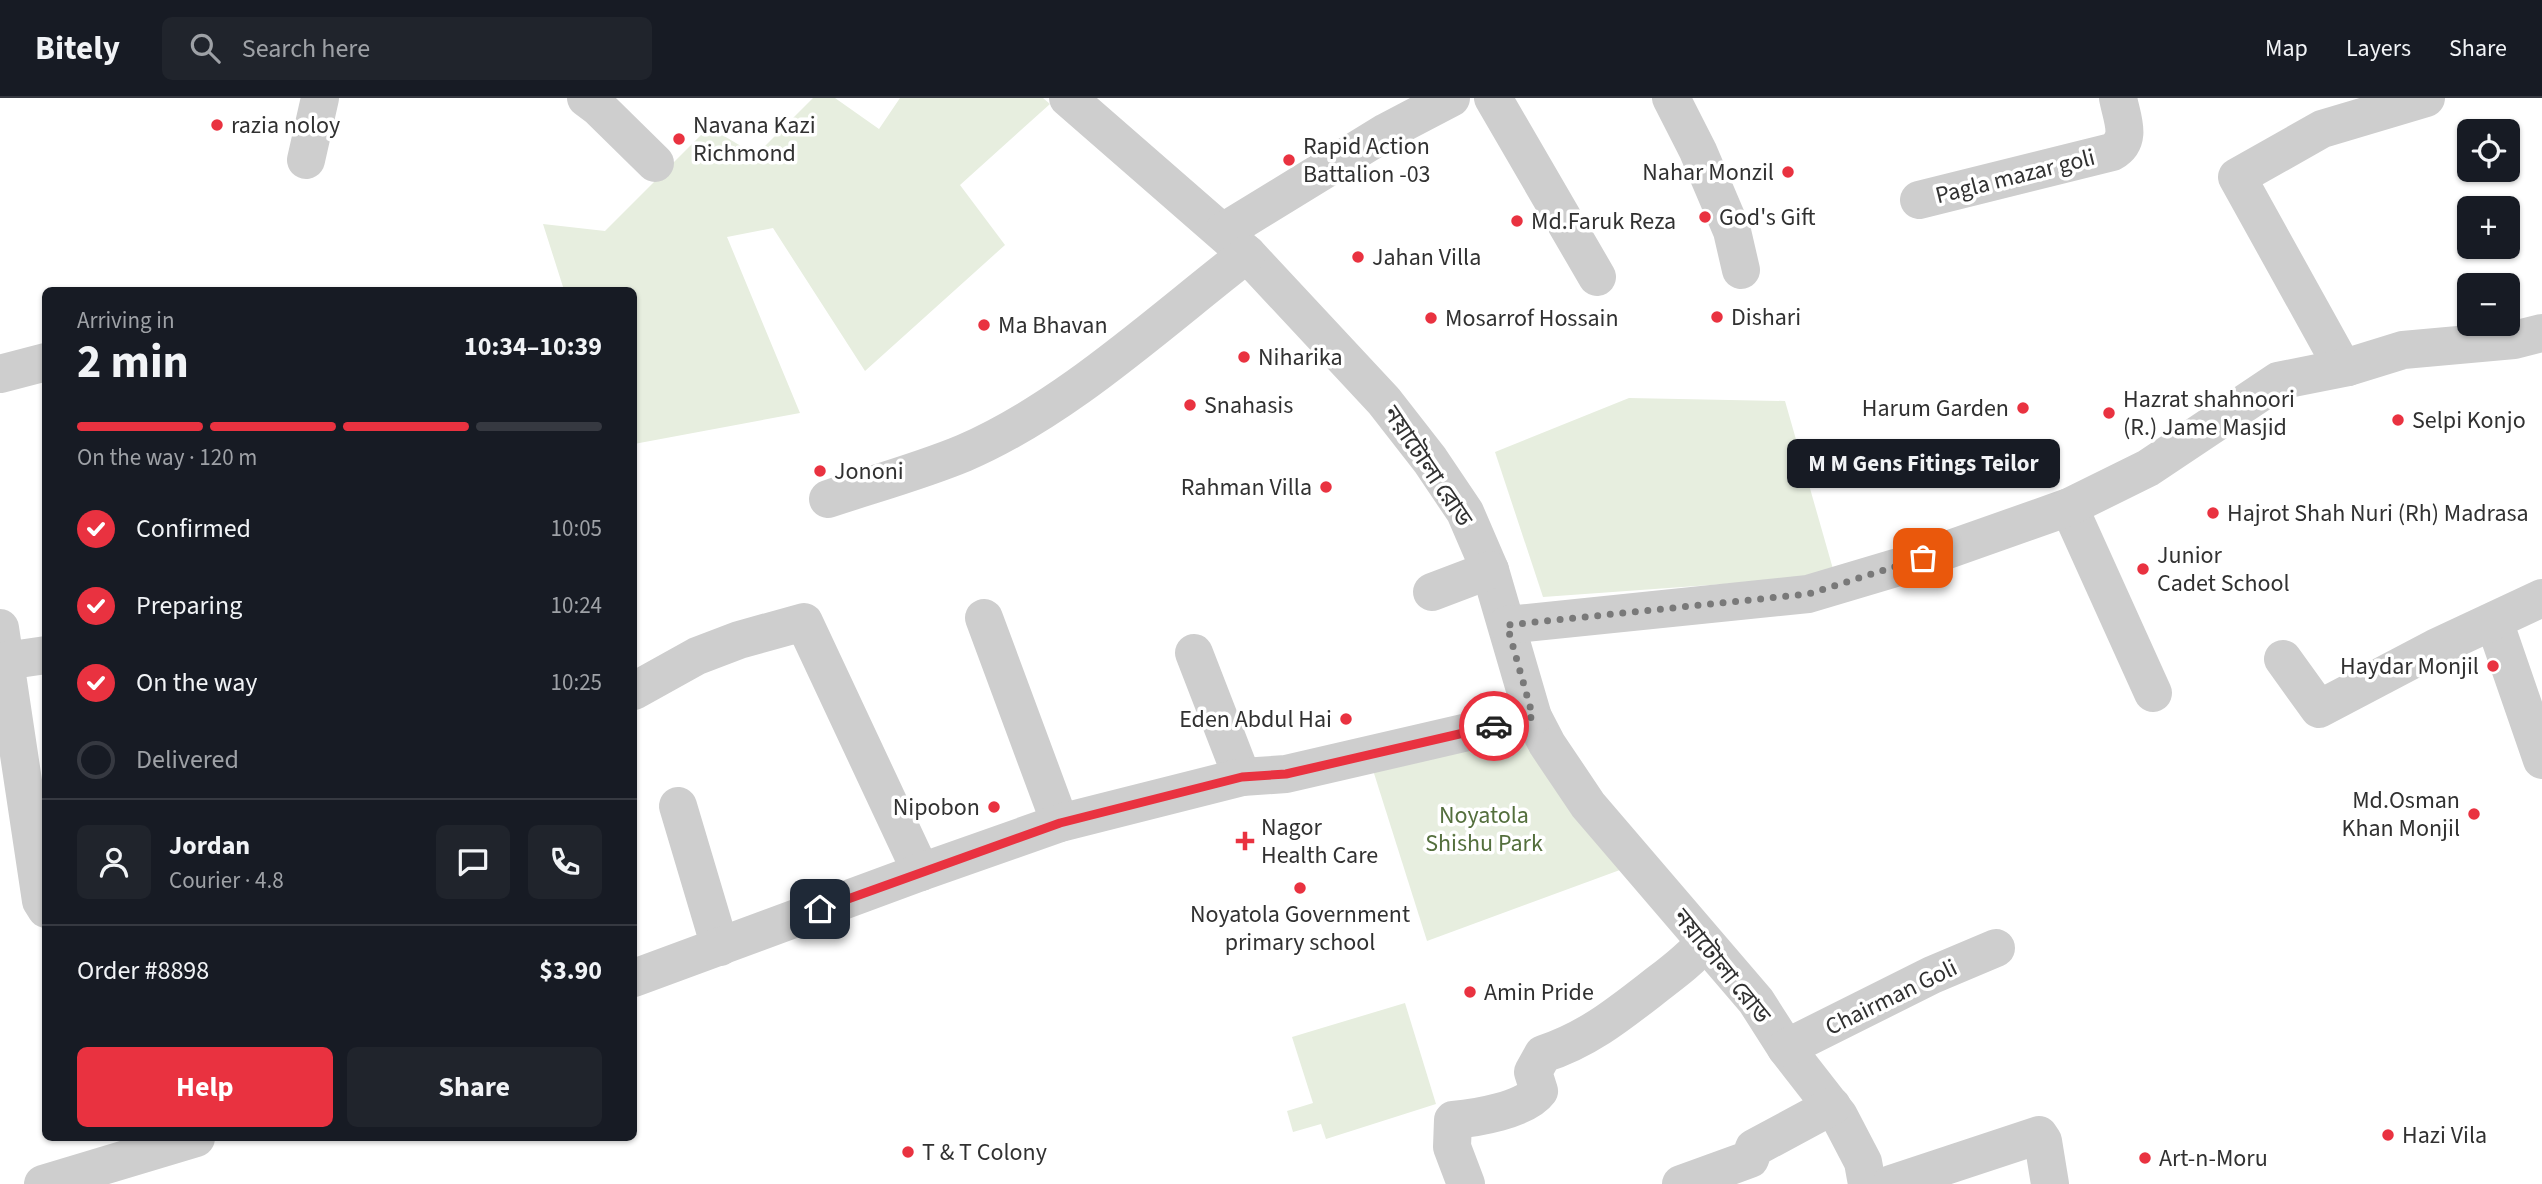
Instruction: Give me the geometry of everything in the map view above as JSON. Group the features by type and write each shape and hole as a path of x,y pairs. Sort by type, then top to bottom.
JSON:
{"street":[{"path":"306,160 320,98"},
{"path":"586,98 655,163"},
{"name":"নয়াটোলা রোড","path":"1069,98 1235,243 1384,401 1407,431 1465,512 1490,570 1533,717 1547,744 1588,805 1756,1001 1786,1048 1832,1107 1863,1162 1867,1184"},
{"path":"828,499 964,453 1032,417 1098,371 1235,243 1386,132 1451,98"},
{"path":"1493,98 1597,277"},
{"path":"1671,98 1698,151 1732,231 1741,270"},
{"name":"Pagla mazar goli","path":"1919,200 2112,152 2121,147 2125,137 2118,98"},
{"path":"2347,367 2339,360 2237,177 2319,114 2426,98"},
{"path":"1507,625 1808,594 1902,566 2069,507 2148,468 2278,381 2347,367 2403,351 2514,340 2542,333"},
{"path":"0,374 42,363"},
{"path":"2069,507 2153,693"},
{"path":"1432,592 1490,570"},
{"path":"2283,660 2319,709 2435,648 2542,598"},
{"path":"984,618 1060,823"},
{"path":"2494,621 2542,760"},
{"path":"637,689 708,652 739,640 804,622 921,872"},
{"path":"42,654 2,645 42,903"},
{"path":"1194,653 1242,777"},
{"path":"637,977 1060,823 1242,777 1286,774 1533,717"},
{"path":"678,806 720,947"},
{"path":"1466,1184 1452,1147 1453,1119 1479,1117 1533,1100 1539,1091 1533,1072 1543,1054 1573,1043 1604,1026 1686,961 1704,943"},
{"name":"Chairman Goli","path":"1786,1048 1931,975 1996,948"},
{"path":"1694,1182 1750,1159 1754,1149 1832,1107"},
{"path":"1891,1184 2039,1135 2043,1141 2050,1184"},
{"path":"43,1184 122,1149 176,1141"}],"green space":[{"path":"813,98 835,98 879,129 900,98 1043,98 1050,104 960,185 1005,245 865,371 773,228 727,237 800,413 637,443 637,287 563,287 543,224 605,231 709,127 756,155"},
{"path":"1629,398 1785,401 1835,576 1543,597 1495,452"},
{"name":"Noyatola Shishu Park","path":"1556,723 1639,863 1427,941 1372,767"},
{"path":"1405,1003 1436,1104 1326,1139 1321,1124 1293,1132 1287,1111 1313,1103 1292,1037"}],"way so far":[{"path":"1494,726 1533,717 1507,625 1808,594 1923,558"}],"place":[{"name":"razia noloy","path":"217,125"},
{"name":"Navana Kazi Richmond","path":"679,139"},
{"name":"Rapid Action Battalion -03","path":"1289,160"},
{"name":"Nahar Monzil","path":"1788,172"},
{"name":"God's Gift","path":"1705,217"},
{"name":"Md.Faruk Reza","path":"1517,221"},
{"name":"Jahan Villa","path":"1358,257"},
{"name":"Dishari","path":"1717,317"},
{"name":"Mosarrof Hossain","path":"1431,318"},
{"name":"Ma Bhavan","path":"984,325"},
{"name":"Niharika","path":"1244,357"},
{"name":"Snahasis","path":"1190,405"},
{"name":"Harum Garden","path":"2023,408"},
{"name":"Hazrat shahnoori (R.) Jame Masjid","path":"2109,413"},
{"name":"Selpi Konjo","path":"2398,420"},
{"name":"Jononi","path":"820,471"},
{"name":"Rahman Villa","path":"1326,487"},
{"name":"Hajrot Shah Nuri (Rh) Madrasa","path":"2213,513"},
{"name":"M M Gens Fitings Teilor","path":"1923,558"},
{"name":"Junior Cadet School","path":"2143,569"},
{"name":"Haydar Monjil","path":"2493,666"},
{"name":"Eden Abdul Hai","path":"1346,719"},
{"name":"Nipobon","path":"994,807"},
{"name":"Md.Osman Khan Monjil","path":"2474,814"},
{"name":"Nagor Health Care","path":"1245,841"},
{"name":"Noyatola Government primary school","path":"1300,888"},
{"name":"Amin Pride","path":"1470,992"},
{"name":"Hazi Vila","path":"2388,1135"},
{"name":"T & T Colony","path":"908,1152"},
{"name":"Art-n-Moru","path":"2145,1158"}],"route":[{"path":"820,909 1060,823 1242,777 1286,774 1494,726"}]}
